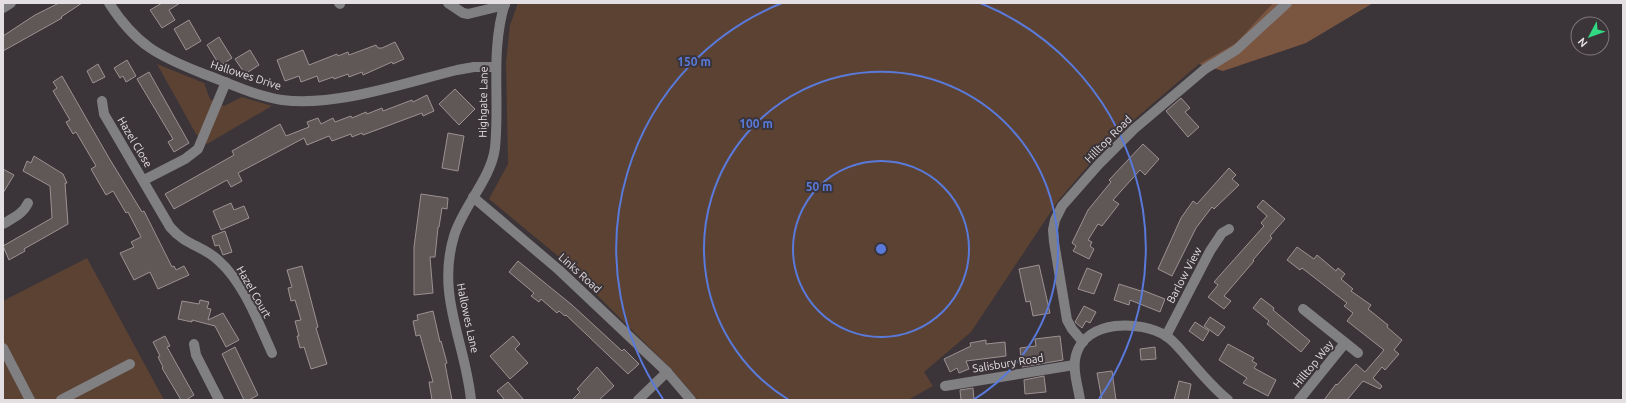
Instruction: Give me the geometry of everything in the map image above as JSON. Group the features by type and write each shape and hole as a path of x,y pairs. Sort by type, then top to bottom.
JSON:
{"street":[{"path":"3,8 11,3"},
{"name":"Hallowes Drive","path":"109,3 130,32 148,48 180,65 254,93 282,100 324,100 352,95 465,68 495,67"},
{"path":"448,3 463,13 468,14 505,4"},
{"name":"Hilltop Road","path":"1083,342 1072,330 1067,320 1052,230 1054,220 1062,206 1099,164 1134,129 1205,70 1236,50 1287,3"},
{"name":"Highgate Lane","path":"473,196 489,169 493,157 497,37 505,4"},
{"name":"Hazel Close","path":"102,102 104,114 144,180 185,159 198,149 226,82"},
{"name":"Hazel Court","path":"144,180 170,227 177,236 216,258 234,279 256,319 272,353"},
{"name":"Links Road","path":"473,196 560,270 667,372"},
{"name":"Hallowes Lane","path":"471,400 466,366 449,296 447,274 454,235 473,196"},
{"path":"3,224 18,215 25,209 28,203"},
{"name":"Barlow View","path":"1166,336 1214,245 1222,234 1229,229"},
{"name":"Hilltop Way","path":"1303,309 1358,353"},
{"path":"1080,400 1074,365 1076,353 1083,342 1096,332 1112,326 1128,325 1143,327 1166,336 1228,400"},
{"name":"Hilltop Way","path":"1300,400 1345,343"},
{"path":"194,344 196,355 219,400"},
{"path":"3,348 30,400"},
{"path":"61,400 130,364"},
{"name":"Salisbury Road","path":"945,386 1074,365"},
{"path":"638,400 667,372 691,400"}],"shaded area":[{"path":"518,3 1273,3 1236,43 1199,64 1129,124 1093,160 1058,201 971,332 924,372 933,386 908,400 698,400 673,371 558,256 489,199 508,164 506,62 510,25"},
{"path":"1273,3 1373,3 1306,43 1223,71 1199,64 1236,43"},
{"path":"157,64 204,83 210,99 224,106 242,97 272,106 207,144 196,134"},
{"path":"87,258 164,400 3,400 3,301"}],"building":[{"path":"59,3 82,3 61,17 62,18 3,51 3,36 35,15"},
{"path":"162,3 180,3 169,10 175,20 162,28 150,10"},
{"path":"189,20 201,41 186,50 174,29"},
{"path":"219,37 232,58 220,66 207,45"},
{"path":"395,42 404,59 393,64 392,62 363,75 362,72 349,77 348,74 319,82 317,76 301,82 299,76 285,81 277,60 303,50 309,65 337,54 338,56 348,52 349,55 376,45 378,48 382,48"},
{"path":"250,50 259,65 245,74 235,59"},
{"path":"127,60 136,76 126,82 123,76 120,78 114,68"},
{"path":"98,64 105,77 93,83 87,71"},
{"path":"149,72 189,143 174,152 168,142 173,139 137,79"},
{"path":"62,76 109,158 142,212 144,211 172,267 174,266 176,270 184,266 189,275 158,289 150,272 134,280 120,253 134,247 131,242 141,237 128,212 126,213 113,191 106,195 91,169 96,166 76,132 73,134 66,122 70,120 53,91 57,88 53,82"},
{"path":"455,89 475,109 459,125 439,104"},
{"path":"427,95 434,111 423,116 422,113 363,135 362,133 352,137 351,134 332,141 329,136 307,145 304,138 238,173 242,181 231,187 227,180 174,209 165,194 234,155 232,151 280,124 286,136 309,127 307,122 318,118 321,124 333,118 335,122 351,116 352,118 366,112 367,114 382,108 383,111 412,100 413,102"},
{"path":"1181,98 1190,108 1185,112 1199,127 1188,137 1166,111"},
{"path":"448,133 464,136 458,171 442,168"},
{"path":"1143,144 1159,159 1145,175 1140,170 1113,200 1119,204 1102,226 1098,224 1088,240 1092,242 1090,246 1094,249 1089,259 1073,251 1076,246 1072,243 1088,210 1111,182 1109,180"},
{"path":"34,156 63,174 67,183 65,183 68,224 24,249 25,251 9,260 3,246 52,218 50,186 23,171 27,161 31,163"},
{"path":"1229,168 1236,175 1232,179 1239,185 1214,209 1212,207 1196,228 1172,276 1158,269 1181,218 1193,201 1197,204"},
{"path":"3,169 14,175 3,193"},
{"path":"421,194 448,198 447,209 442,208 438,227 435,257 430,257 433,293 414,295 414,247"},
{"path":"1263,200 1285,219 1270,236 1272,238 1253,260 1254,261 1224,296 1231,301 1224,309 1208,297 1218,285 1214,282 1264,226 1261,223 1267,216 1257,207"},
{"path":"231,203 234,210 244,206 249,218 221,230 213,211"},
{"path":"225,231 232,252 223,255 219,245 215,246 212,236"},
{"path":"1297,247 1314,259 1317,255 1336,271 1338,268 1345,274 1341,279 1353,289 1351,291 1371,305 1368,309 1388,325 1387,327 1402,340 1394,350 1399,354 1385,370 1382,367 1373,378 1382,386 1380,389 1363,381 1347,400 1324,400 1336,384 1337,385 1356,364 1365,372 1384,350 1347,321 1353,313 1344,306 1347,303 1302,268 1300,270 1287,260"},
{"path":"518,261 572,305 622,351 624,349 639,364 628,374 566,315 565,316 559,311 557,313 541,299 539,302 531,296 534,293 509,272"},
{"path":"1039,265 1050,313 1033,316 1030,301 1026,302 1019,269"},
{"path":"302,266 318,327 316,328 327,364 311,369 304,347 300,348 297,336 299,336 295,321 301,320 295,300 291,301 288,288 292,287 287,270"},
{"path":"1087,268 1102,274 1094,294 1078,289"},
{"path":"1119,284 1141,291 1142,290 1165,299 1160,312 1130,300 1129,305 1114,300"},
{"path":"1261,298 1310,341 1301,352 1267,324 1269,321 1253,308"},
{"path":"200,300 209,302 207,308 211,309 208,320 223,313 239,340 226,347 215,326 192,320 192,322 178,319 182,301 199,304"},
{"path":"1084,306 1096,312 1090,323 1086,321 1082,328 1075,322"},
{"path":"433,311 440,342 441,341 447,363 445,364 452,400 432,400 429,382 433,382 420,335 416,336 413,321 418,320 417,315"},
{"path":"1210,317 1225,327 1218,336 1204,326"},
{"path":"1195,322 1209,331 1203,341 1189,331"},
{"path":"165,336 170,346 167,347 194,395 186,400 181,400 162,368 163,367 158,357 160,356 153,342"},
{"path":"513,336 520,344 515,349 528,363 510,379 490,356"},
{"path":"1060,336 1063,360 1022,367 1020,348 1036,346 1035,339"},
{"path":"986,340 986,344 1005,342 1006,356 966,361 969,369 959,373 957,368 950,372 944,359 971,346 970,343"},
{"path":"1228,344 1254,358 1252,361 1257,364 1254,368 1276,380 1268,396 1243,383 1247,378 1219,360"},
{"path":"235,347 258,395 249,400 244,400 222,354"},
{"path":"1155,347 1156,359 1141,360 1140,349"},
{"path":"597,367 614,386 599,400 572,400 580,392 577,389"},
{"path":"1112,371 1116,400 1102,400 1097,373"},
{"path":"1044,376 1046,392 1025,394 1024,380"},
{"path":"1179,381 1191,384 1188,400 1174,400"},
{"path":"508,382 524,400 505,400 497,391"},
{"path":"973,388 974,400 961,400 960,390"}]}
